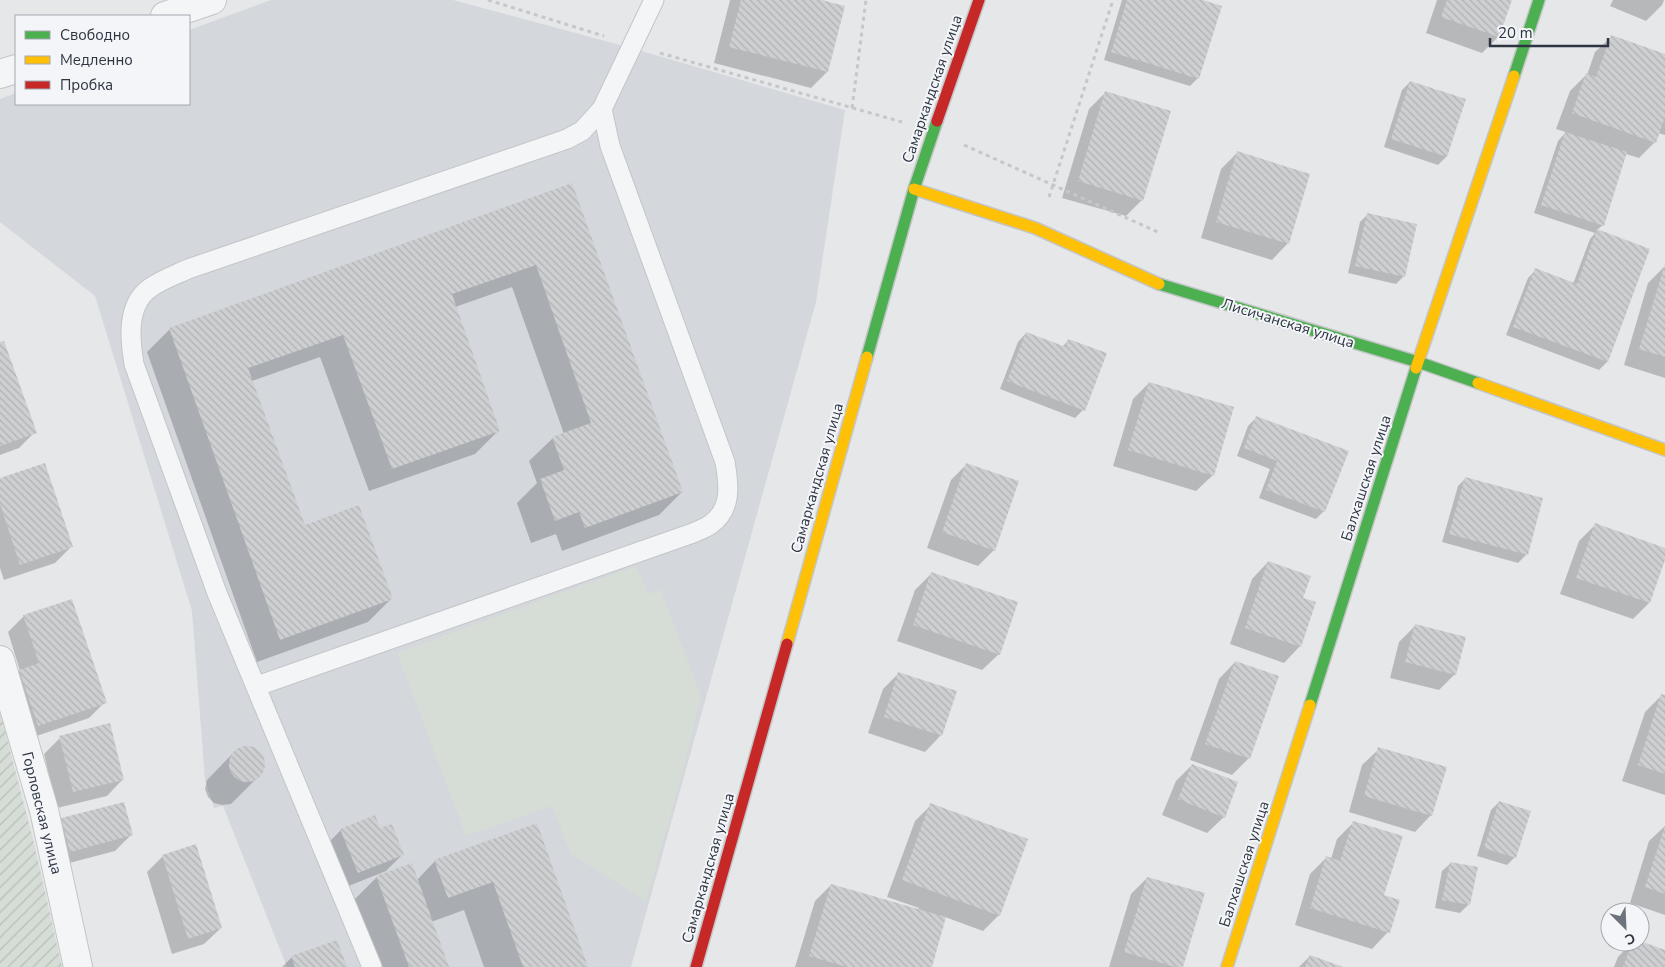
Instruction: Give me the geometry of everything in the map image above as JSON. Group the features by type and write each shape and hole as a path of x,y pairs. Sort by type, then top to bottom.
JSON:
{"street":[{"path":"169,15 212,0"},
{"name":"Самаркандская улица","path":"696,967 914,189 979,0"},
{"name":"Балхашская улица","path":"1227,967 1418,362 1539,0"},
{"path":"0,74 15,68"},
{"name":"Лисичанская улица","path":"914,189 1036,228 1161,285 1418,362 1665,450"},
{"name":"Горловская улица","path":"0,660 44,810 78,967"}],"lane":[{"path":"372,967 217,593 134,364 131,336 136,306 148,290 165,279 188,269 567,139 582,131 602,109 654,0"},
{"path":"257,686 693,533 712,524 725,510 728,494 728,477 725,462 610,146 602,109"}],"path":[{"path":"488,0 633,45 933,131 1054,184 1160,234"},
{"path":"852,108 866,0"},
{"path":"1036,228 1054,184 1113,0"}],"shaded area":[{"path":"271,0 453,0 631,48 845,110 816,302 631,967 287,967 223,806 214,808 205,780 192,611 95,296 0,222 0,99 15,93 15,105 190,105 190,30"},
{"path":"636,566 648,594 661,590 701,696 683,771 646,901 571,854 552,806 466,836 397,653"},
{"path":"0,711 34,843 62,967 0,967"}],"building":[{"path":"741,0 822,0 845,6 828,72 729,47"},
{"path":"1127,0 1203,0 1222,6 1199,79 1111,52"},
{"path":"1447,0 1512,0 1499,37 1441,17"},
{"path":"1611,35 1665,54 1665,117 1656,143 1572,113 1586,73 1596,77"},
{"path":"1410,81 1466,99 1447,157 1391,139"},
{"path":"1105,91 1171,111 1143,201 1078,181"},
{"path":"1565,132 1627,152 1604,226 1541,205"},
{"path":"1237,151 1310,174 1289,244 1216,222"},
{"path":"572,183 683,492 585,528 579,512 555,521 540,479 564,470 552,437 591,423 536,265 452,294 500,431 392,469 343,335 248,368 305,525 359,505 393,599 280,640 169,328"},
{"path":"1367,213 1417,224 1405,277 1355,266"},
{"path":"1597,229 1650,249 1608,362 1513,327 1535,268 1577,284"},
{"path":"1665,264 1665,357 1639,349"},
{"path":"1026,332 1066,347 1068,339 1107,353 1085,411 1007,381"},
{"path":"4,341 37,433 0,446 0,342"},
{"path":"1149,382 1234,407 1214,476 1128,450"},
{"path":"1256,416 1349,451 1325,512 1266,490 1277,461 1244,448"},
{"path":"45,463 73,547 20,565 0,504 0,478"},
{"path":"966,463 1019,481 995,551 942,532"},
{"path":"1465,477 1543,498 1528,555 1449,534"},
{"path":"1595,523 1665,548 1665,560 1650,603 1576,578"},
{"path":"1268,561 1311,576 1303,598 1316,602 1301,647 1245,628"},
{"path":"931,572 1018,602 1000,655 913,625"},
{"path":"72,599 107,703 38,726 19,670 39,663 23,615"},
{"path":"1415,624 1466,637 1456,675 1405,662"},
{"path":"1235,661 1279,676 1250,759 1205,744"},
{"path":"898,672 957,691 942,736 884,717"},
{"path":"1661,694 1665,695 1665,774 1638,765"},
{"path":"110,723 124,780 73,792 59,736"},
{"path":"247,746 254,747 260,751 264,757 264,771 260,777 254,781 247,782 240,781 234,777 230,771 229,764 230,757 234,751 240,747"},
{"path":"1378,747 1447,767 1432,816 1364,796"},
{"path":"1192,764 1238,782 1225,818 1178,799"},
{"path":"1499,801 1531,811 1516,858 1484,848"},
{"path":"124,802 133,835 70,852 61,818"},
{"path":"930,803 1028,839 1000,916 902,880"},
{"path":"375,815 380,828 392,824 404,855 358,873 340,829"},
{"path":"1353,821 1403,836 1384,895 1400,900 1390,933 1310,908 1326,856 1340,861"},
{"path":"537,823 588,967 523,967 493,882 448,898 434,860"},
{"path":"1665,826 1665,894 1645,887"},
{"path":"196,844 222,928 188,939 162,855"},
{"path":"1450,862 1478,867 1470,905 1442,900"},
{"path":"412,863 449,967 409,967 376,876"},
{"path":"1147,877 1205,893 1183,967 1175,967 1124,952"},
{"path":"831,884 946,917 932,967 847,967 809,956"},
{"path":"337,940 347,967 295,967 291,956"},
{"path":"1650,945 1665,950 1665,967 1623,967 1628,952 1650,952"},
{"path":"1310,955 1343,967 1305,967"}],"traffic: fast":[{"path":"1514,76 1539,0"},
{"path":"867,357 914,189 937,121"},
{"path":"1159,284 1418,362 1478,383"},
{"path":"1310,705 1416,368"}],"traffic: slow":[{"path":"1416,368 1514,76"},
{"path":"914,189 1035,228 1159,284"},
{"path":"787,644 867,357"},
{"path":"1478,383 1665,450"},
{"path":"1227,967 1310,705"}],"traffic: jam":[{"path":"937,121 979,0"},
{"path":"696,967 787,644"}]}
